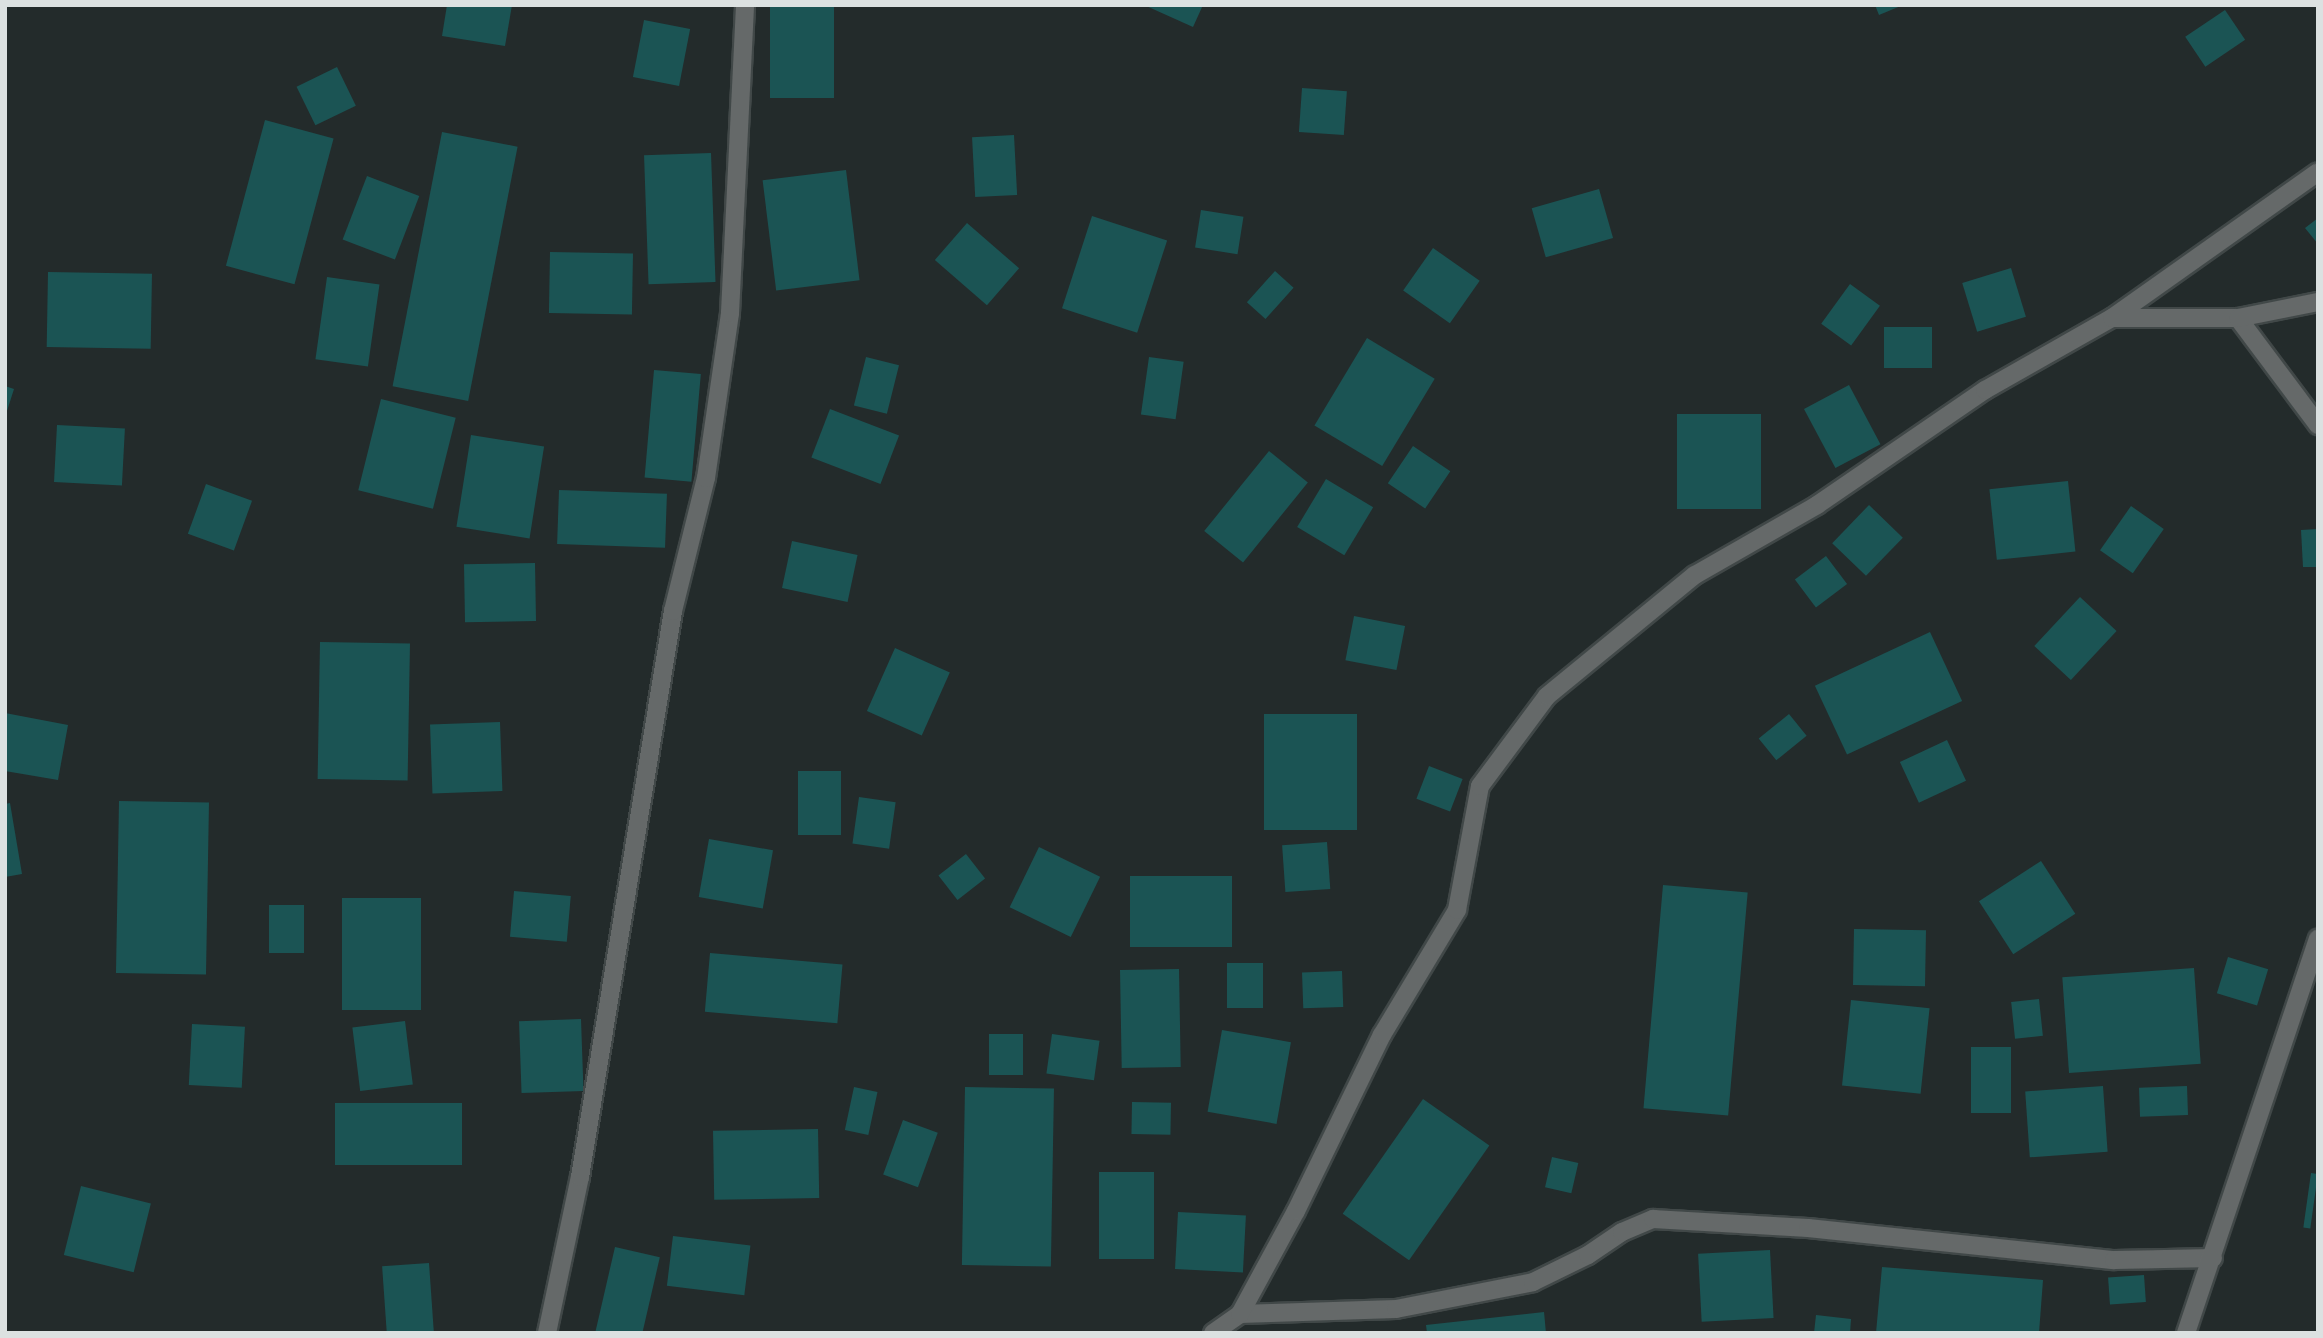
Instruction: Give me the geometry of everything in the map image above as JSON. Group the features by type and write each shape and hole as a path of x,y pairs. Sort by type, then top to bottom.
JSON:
{"street":[{"path":"547,1333 580,1177 673,611 706,478 730,313 745,5"},
{"path":"1213,1333 1240,1314 1296,1211 1382,1035 1457,910 1480,786 1547,696 1695,575 1817,505 1985,390 2112,318 2318,172"},
{"path":"2112,318 2238,318 2318,302"},
{"path":"2238,318 2318,425"},
{"path":"2186,1333 2318,939"},
{"path":"1240,1314 1396,1309 1533,1282 1588,1255 1622,1232 1653,1219 1808,1228 2114,1260 2213,1258"}],"building":[{"path":"447,5 512,5 505,46 442,36"},
{"path":"770,5 834,5 834,98 770,98"},
{"path":"1144,5 1203,5 1193,27"},
{"path":"1875,5 1903,5 1879,15"},
{"path":"2225,10 2245,40 2205,67 2185,37"},
{"path":"644,20 690,29 679,86 633,77"},
{"path":"337,67 356,106 315,125 297,87"},
{"path":"1302,88 1347,91 1344,135 1299,132"},
{"path":"265,120 334,138 294,284 226,266"},
{"path":"442,132 518,147 468,401 393,386"},
{"path":"1014,135 1017,195 975,197 972,137"},
{"path":"711,153 716,282 649,284 644,155"},
{"path":"846,170 860,280 776,290 763,180"},
{"path":"367,176 419,196 395,260 343,239"},
{"path":"1599,189 1613,238 1546,257 1532,208"},
{"path":"1201,210 1243,217 1238,254 1195,248"},
{"path":"1092,216 1167,240 1137,333 1062,308"},
{"path":"2318,218 2318,244 2305,228"},
{"path":"967,223 1019,268 987,305 935,260"},
{"path":"1433,248 1480,281 1450,323 1403,291"},
{"path":"550,252 633,253 632,314 549,313"},
{"path":"2011,268 2026,317 1977,332 1962,283"},
{"path":"1275,271 1294,288 1265,319 1247,302"},
{"path":"48,272 152,274 151,349 47,347"},
{"path":"327,277 379,284 368,367 315,359"},
{"path":"1850,284 1880,306 1851,345 1821,324"},
{"path":"1884,327 1932,327 1932,368 1884,368"},
{"path":"1367,338 1435,379 1382,466 1314,425"},
{"path":"866,357 899,365 887,414 854,406"},
{"path":"1149,357 1184,362 1176,419 1141,414"},
{"path":"654,370 701,374 691,482 645,478"},
{"path":"1849,385 1880,444 1835,468 1804,409"},
{"path":"5,386 14,389 6,414 5,414"},
{"path":"381,399 456,418 433,509 358,490"},
{"path":"830,409 899,436 880,484 811,458"},
{"path":"1677,414 1761,414 1761,509 1677,509"},
{"path":"57,425 125,429 122,485 54,482"},
{"path":"471,435 544,447 530,538 456,527"},
{"path":"1413,446 1450,471 1425,508 1388,483"},
{"path":"1269,451 1308,482 1243,563 1204,531"},
{"path":"1326,479 1373,507 1344,555 1297,527"},
{"path":"2068,481 2075,552 1997,560 1989,489"},
{"path":"206,484 252,501 234,551 188,534"},
{"path":"559,490 667,494 665,548 557,544"},
{"path":"1869,505 1903,538 1866,576 1832,543"},
{"path":"2131,506 2164,529 2133,573 2100,550"},
{"path":"2318,529 2318,567 2303,567 2301,530"},
{"path":"792,541 858,555 848,602 782,588"},
{"path":"1826,556 1847,584 1816,607 1795,579"},
{"path":"535,563 536,621 465,622 464,564"},
{"path":"2080,597 2117,631 2071,680 2034,646"},
{"path":"1354,616 1405,626 1396,670 1345,660"},
{"path":"1930,632 1962,701 1847,755 1815,686"},
{"path":"320,642 410,644 408,781 318,779"},
{"path":"895,648 950,672 922,735 867,711"},
{"path":"5,713 68,725 58,780 5,771"},
{"path":"1264,714 1357,714 1357,830 1264,830"},
{"path":"1789,714 1807,736 1776,760 1759,739"},
{"path":"500,722 502,791 432,793 430,724"},
{"path":"1947,740 1966,781 1919,803 1900,762"},
{"path":"1429,766 1463,779 1450,812 1416,799"},
{"path":"798,771 841,771 841,835 798,835"},
{"path":"859,797 896,802 889,849 852,844"},
{"path":"119,801 209,803 206,975 116,973"},
{"path":"10,803 22,874 5,877 5,804"},
{"path":"709,839 773,850 763,908 699,897"},
{"path":"1327,842 1330,889 1285,892 1282,845"},
{"path":"1039,847 1100,877 1071,937 1010,907"},
{"path":"966,854 985,878 958,900 938,876"},
{"path":"2041,861 2075,914 2013,954 1979,901"},
{"path":"1130,876 1232,876 1232,947 1130,947"},
{"path":"1663,885 1748,892 1728,1116 1643,1108"},
{"path":"514,891 571,896 567,942 510,937"},
{"path":"342,898 421,898 421,1010 342,1010"},
{"path":"269,905 304,905 304,953 269,953"},
{"path":"1854,929 1926,930 1925,986 1853,985"},
{"path":"710,953 842,965 837,1023 705,1012"},
{"path":"2228,957 2268,969 2257,1006 2217,993"},
{"path":"1227,963 1263,963 1263,1008 1227,1008"},
{"path":"2194,968 2201,1064 2069,1073 2062,977"},
{"path":"1179,969 1181,1067 1122,1068 1120,970"},
{"path":"1342,971 1343,1007 1303,1008 1302,972"},
{"path":"2039,999 2043,1036 2015,1039 2011,1002"},
{"path":"1851,1000 1930,1008 1921,1094 1842,1086"},
{"path":"581,1019 584,1091 522,1093 519,1021"},
{"path":"405,1021 413,1085 360,1091 352,1027"},
{"path":"192,1024 245,1027 242,1088 189,1085"},
{"path":"1222,1030 1291,1042 1277,1124 1208,1112"},
{"path":"989,1034 1023,1034 1023,1075 989,1075"},
{"path":"1052,1034 1100,1041 1094,1080 1046,1074"},
{"path":"1971,1047 2011,1047 2011,1113 1971,1113"},
{"path":"2103,1086 2108,1152 2030,1157 2025,1091"},
{"path":"2187,1086 2188,1115 2140,1117 2139,1088"},
{"path":"854,1087 877,1092 868,1135 845,1130"},
{"path":"965,1087 1054,1089 1051,1267 962,1265"},
{"path":"1423,1099 1489,1145 1409,1260 1343,1214"},
{"path":"1132,1102 1171,1103 1170,1135 1131,1134"},
{"path":"335,1103 462,1103 462,1165 335,1165"},
{"path":"903,1120 938,1133 918,1187 883,1175"},
{"path":"818,1129 819,1198 714,1200 713,1131"},
{"path":"1552,1157 1578,1163 1571,1193 1545,1187"},
{"path":"1099,1172 1154,1172 1154,1259 1099,1259"},
{"path":"2311,1173 2318,1174 2310,1228 2303,1227"},
{"path":"81,1186 151,1203 134,1272 64,1255"},
{"path":"1178,1212 1246,1216 1243,1272 1175,1269"},
{"path":"673,1236 750,1246 744,1295 667,1286"},
{"path":"615,1247 660,1257 642,1333 595,1333"},
{"path":"1770,1250 1774,1318 1702,1322 1698,1254"},
{"path":"429,1263 434,1332 387,1333 382,1266"},
{"path":"1882,1267 2043,1280 2039,1333 1876,1333"},
{"path":"2144,1275 2146,1302 2110,1304 2108,1278"},
{"path":"1544,1312 1546,1333 1427,1333 1426,1325"},
{"path":"1816,1315 1851,1319 1850,1333 1814,1333"}]}
